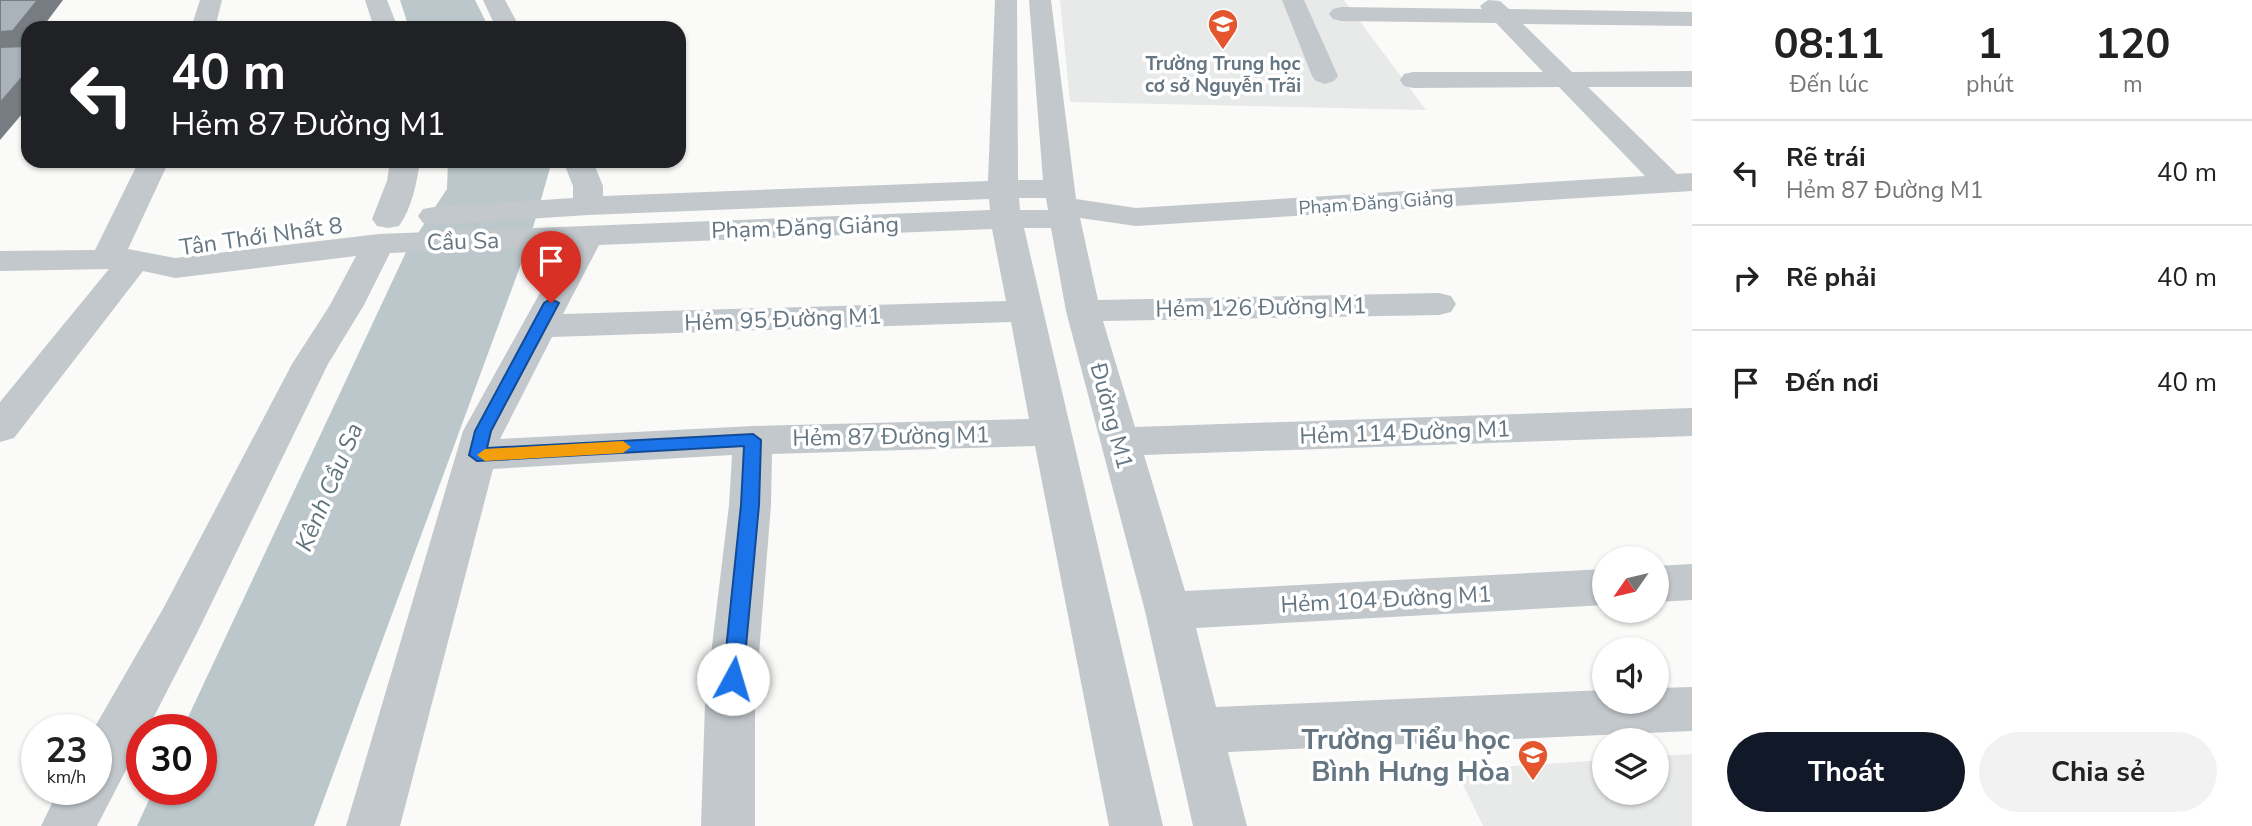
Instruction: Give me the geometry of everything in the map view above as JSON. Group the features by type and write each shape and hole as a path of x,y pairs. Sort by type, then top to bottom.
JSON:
{"street":[{"path":"205,21 211,0"},
{"path":"376,0 384,21"},
{"path":"494,0 505,21"},
{"path":"1006,0 1005,204 1136,826"},
{"name":"Đường M1","path":"1040,0 1062,204 1083,311 1168,611 1220,826"},
{"path":"1293,0 1325,76"},
{"path":"1494,9 1563,79 1680,183"},
{"path":"1341,14 1494,9 1692,19"},
{"path":"1413,80 1692,79"},
{"path":"0,428 121,259 152,168"},
{"path":"112,745 180,621 310,364 347,304 384,231 404,168"},
{"path":"373,826 483,431 539,326 588,221 588,186 581,168"},
{"name":"Phạm Đăng Giảng","path":"588,221 1005,204 1062,204 1101,214 1136,217 1680,183"},
{"name":"Cầu Sa","path":"384,231 588,221"},
{"name":"Tân Thới Nhất 8","path":"0,261 121,259 175,268 384,231"},
{"name":"Hẻm 126 Đường M1","path":"1083,311 1439,304"},
{"name":"Hẻm 95 Đường M1","path":"539,326 1027,311"},
{"name":"Hẻm 114 Đường M1","path":"1119,442 1692,422"},
{"name":"Hẻm 87 Đường M1","path":"477,455 753,440 1053,432"},
{"path":"728,826 730,704 750,505 753,440"},
{"path":"1670,583 1692,582"},
{"name":"Hẻm 104 Đường M1","path":"1168,611 1592,588"},
{"path":"1195,731 1692,709"},
{"path":"68,826 79,805"}],"shaded area":[{"name":"Trường Trung học cơ sở Nguyễn Trãi","path":"1060,0 1344,0 1426,110 1070,102"},
{"name":"Trường Tiểu học Bình Hưng Hòa","path":"1692,754 1692,826 1483,826 1456,770 1592,761 1592,805 1669,805 1669,755"}],"water":[{"path":"400,0 475,0 486,21 407,21"},
{"name":"Kênh Cầu Sa","path":"448,168 550,168 528,245 314,826 137,826 147,805 217,805 217,714 190,714 407,250 447,189"}],"building":[{"path":"0,0 38,0 13,31 0,32"},
{"path":"21,46 21,79 0,103 0,47"}],"slow traffic":[{"path":"485,455 623,447"}],"place":[{"name":"Trường Trung học cơ sở Nguyễn Trãi","path":"1223,51"},
{"name":"Trường Tiểu học Bình Hưng Hòa","path":"1533,782"}],"route":[{"path":"551,303 483,431 477,455 753,440 750,505 733,679"}]}
